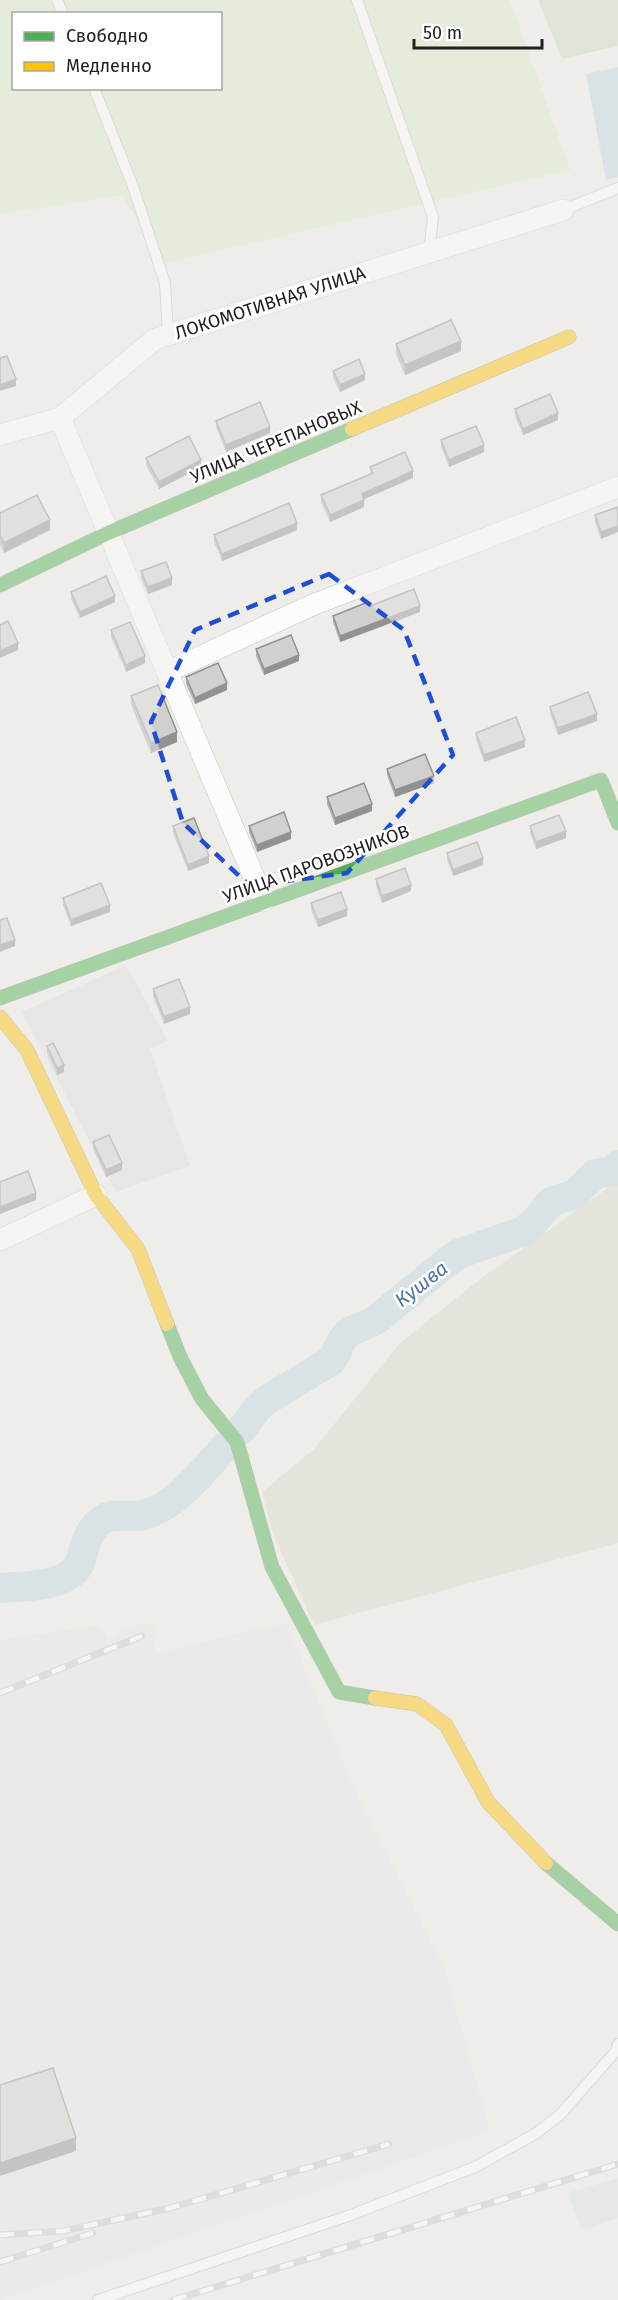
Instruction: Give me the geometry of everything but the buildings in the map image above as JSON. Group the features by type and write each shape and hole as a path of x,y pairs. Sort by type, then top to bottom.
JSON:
{"street":[{"name":"ЛОКОМОТИВНАЯ УЛИЦА","path":"0,435 60,418 156,339 563,210"},
{"name":"УЛИЦА ЧЕРЕПАНОВЫХ","path":"0,585 108,533 569,337"},
{"path":"60,418 264,901"},
{"path":"167,672 310,606 618,487"},
{"name":"УЛИЦА ПАРОВОЗНИКОВ","path":"0,998 601,780 618,823"},
{"path":"0,1017 27,1050 96,1195 138,1249 181,1359 202,1399 237,1442 272,1567 339,1692 417,1704 446,1725 488,1802 538,1856 618,1924"},
{"path":"0,1240 96,1195"}],"lane":[{"path":"357,0 433,217 429,252"},
{"path":"95,90 134,189 165,283 168,335"},
{"path":"563,210 618,188"},
{"path":"98,2300 348,2216 475,2167 535,2134 559,2116 616,2051 618,2044"}],"highlighted area":[{"path":"329,574 404,630 453,755 347,873 250,886 183,823 151,722 195,630"}],"shaded area":[{"path":"126,965 168,1041 150,1048 190,1166 116,1192 22,1012"},
{"path":"618,1181 618,1543 314,1625 273,1534 262,1492 314,1449 401,1342 479,1280"},
{"path":"147,1622 154,1628 155,1653 286,1623 359,1800 445,1970 490,2131 0,2300 0,1640 99,1625 109,1641 123,1630"},
{"path":"618,2178 618,2218 587,2228 580,2224 567,2193"}],"green space":[{"path":"0,0 510,0 570,170 165,263 121,195 2,214 0,209"},
{"path":"538,0 618,0 618,46 562,59"}],"water":[{"path":"618,67 618,177 606,180 586,74"}],"waterway":[{"name":"Кушва","path":"241,1430 265,1401 331,1361 346,1335 377,1319 458,1254 524,1231 551,1202 575,1194 595,1174 613,1171 618,1165"},
{"name":"Кушва","path":"0,1588 46,1584 69,1575 81,1559 88,1537 102,1520 113,1516 142,1515 159,1509 190,1485 226,1446"}],"railway":[{"path":"0,1693 142,1636"},
{"path":"0,2235 63,2231 170,2208 389,2144"},
{"path":"173,2300 618,2164"},
{"path":"0,2262 93,2233"}],"traffic: fast":[{"path":"0,585 108,533 352,429"},
{"path":"0,998 601,780 618,823"},
{"path":"167,1324 181,1359 202,1399 237,1442 272,1567 339,1692 375,1698"},
{"path":"546,1863 618,1924"}],"traffic: slow":[{"path":"352,429 569,337"},
{"path":"0,1017 27,1050 96,1195 138,1249 167,1324"},
{"path":"375,1698 417,1704 446,1725 488,1802 546,1863"}]}
